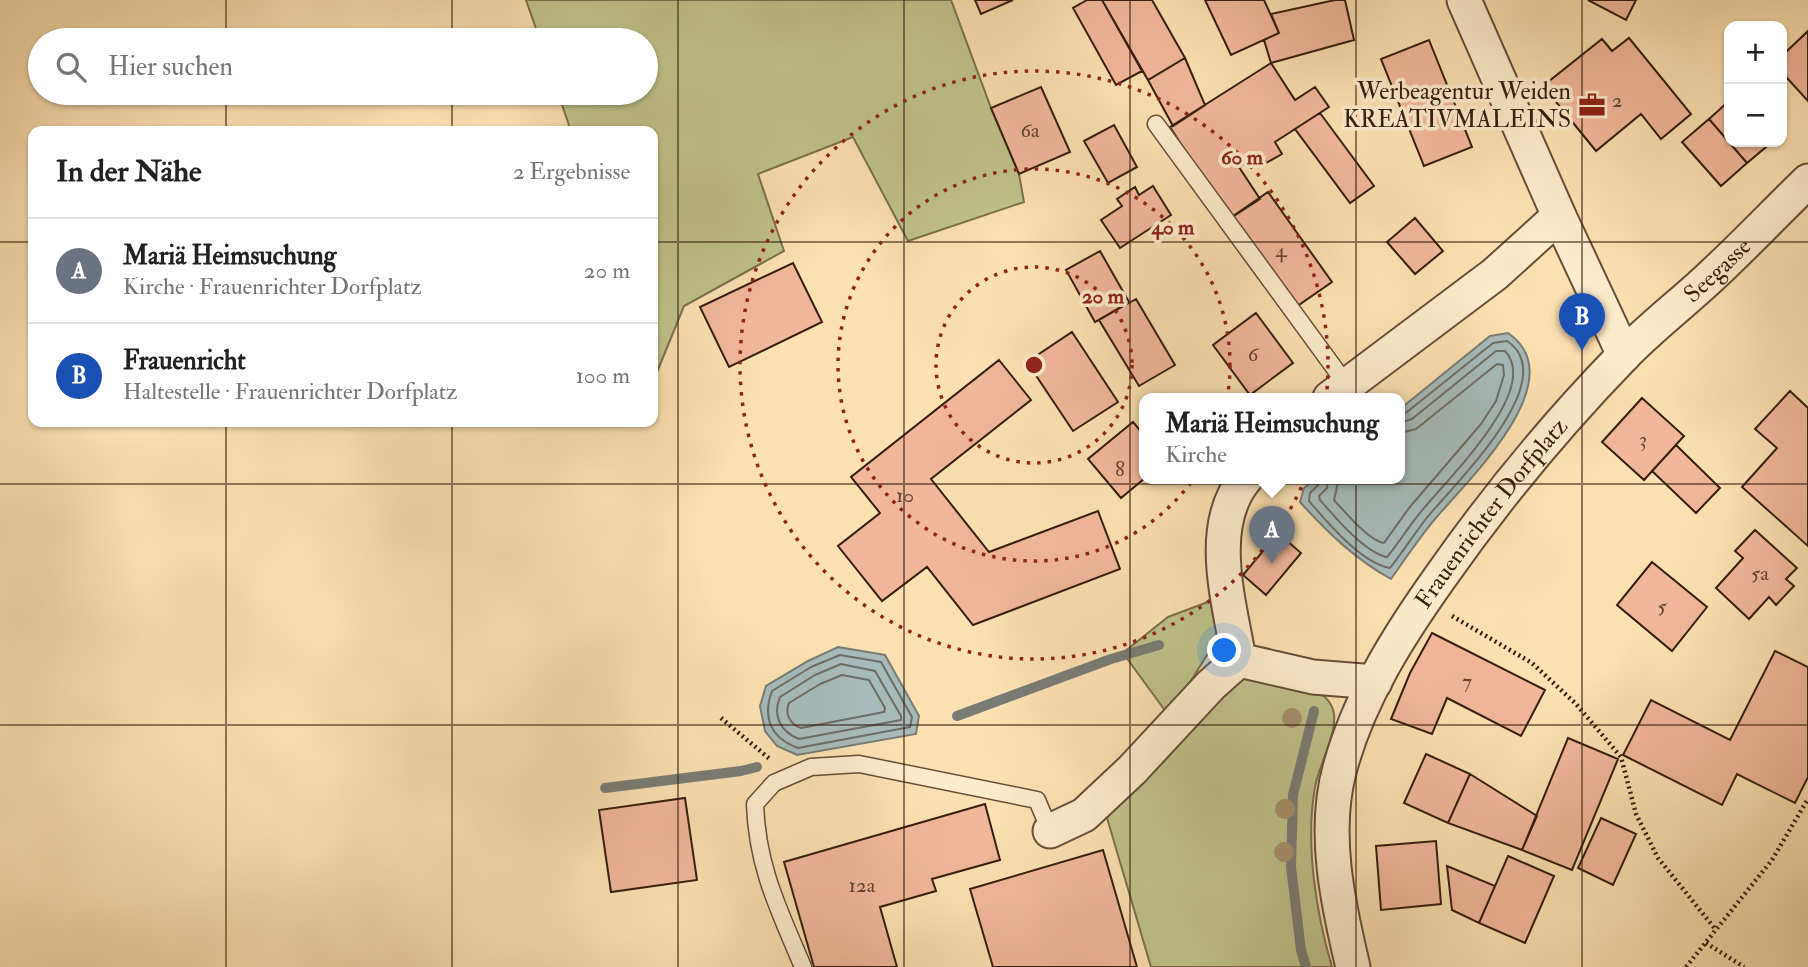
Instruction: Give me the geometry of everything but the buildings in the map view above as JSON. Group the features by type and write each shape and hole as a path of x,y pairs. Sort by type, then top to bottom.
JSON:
{"street":[{"path":"1464,0 1559,216 1624,355"},
{"name":"Seegasse","path":"1624,355 1706,281 1808,181"},
{"path":"1338,391 1495,274 1559,216"},
{"name":"Frauenrichter Dorfplatz","path":"1353,967 1335,875 1334,797 1351,736 1387,657 1463,545 1539,449 1624,355"},
{"path":"1239,660 1223,559 1223,536 1229,507 1242,484"},
{"path":"1239,660 1313,677 1375,682"},
{"path":"1050,831 1084,815 1132,770 1210,685 1239,660"}],"lane":[{"path":"1156,124 1338,391"},
{"path":"803,967 765,877 755,828 755,804 775,783 811,767 859,764 1037,800 1050,831"}],"path":[{"path":"1424,600 1532,663 1576,704 1621,757 1636,814 1658,858 1716,930"},
{"path":"722,718 791,776"},
{"path":"1686,967 1772,860 1808,799"},
{"path":"1706,943 1744,967"}],"green space":[{"path":"526,0 951,0 1019,174 1024,202 908,241 853,137 758,174 784,251 684,306 658,370 658,126 569,126 562,105 658,105 658,28 536,28"},
{"path":"1213,600 1221,622 1217,639 1169,716 1123,653 1168,617"},
{"path":"1247,677 1322,695 1330,703 1334,713 1332,734 1315,787 1311,831 1317,901 1332,967 1151,967 1105,811 1229,683"}],"water":[{"path":"1508,333 1525,353 1530,376 1523,402 1509,429 1490,455 1429,526 1391,579 1354,554 1310,513 1300,502 1304,488 1309,484 1405,484 1405,405 1490,336"},
{"path":"838,647 885,655 919,716 916,734 797,755 777,746 765,731 760,706 766,686"}],"waterway":[{"path":"957,716 1111,659 1159,645"},
{"path":"1306,967 1301,950 1291,867 1293,795 1314,711"},
{"path":"605,788 757,767"}],"place":[{"name":"Werbeagentur Weiden KREATIVMALEINS","path":"1592,105"},
{"name":"Frauenricht","path":"1582,351"},
{"name":"Mariä Heimsuchung","path":"1272,564"}]}
